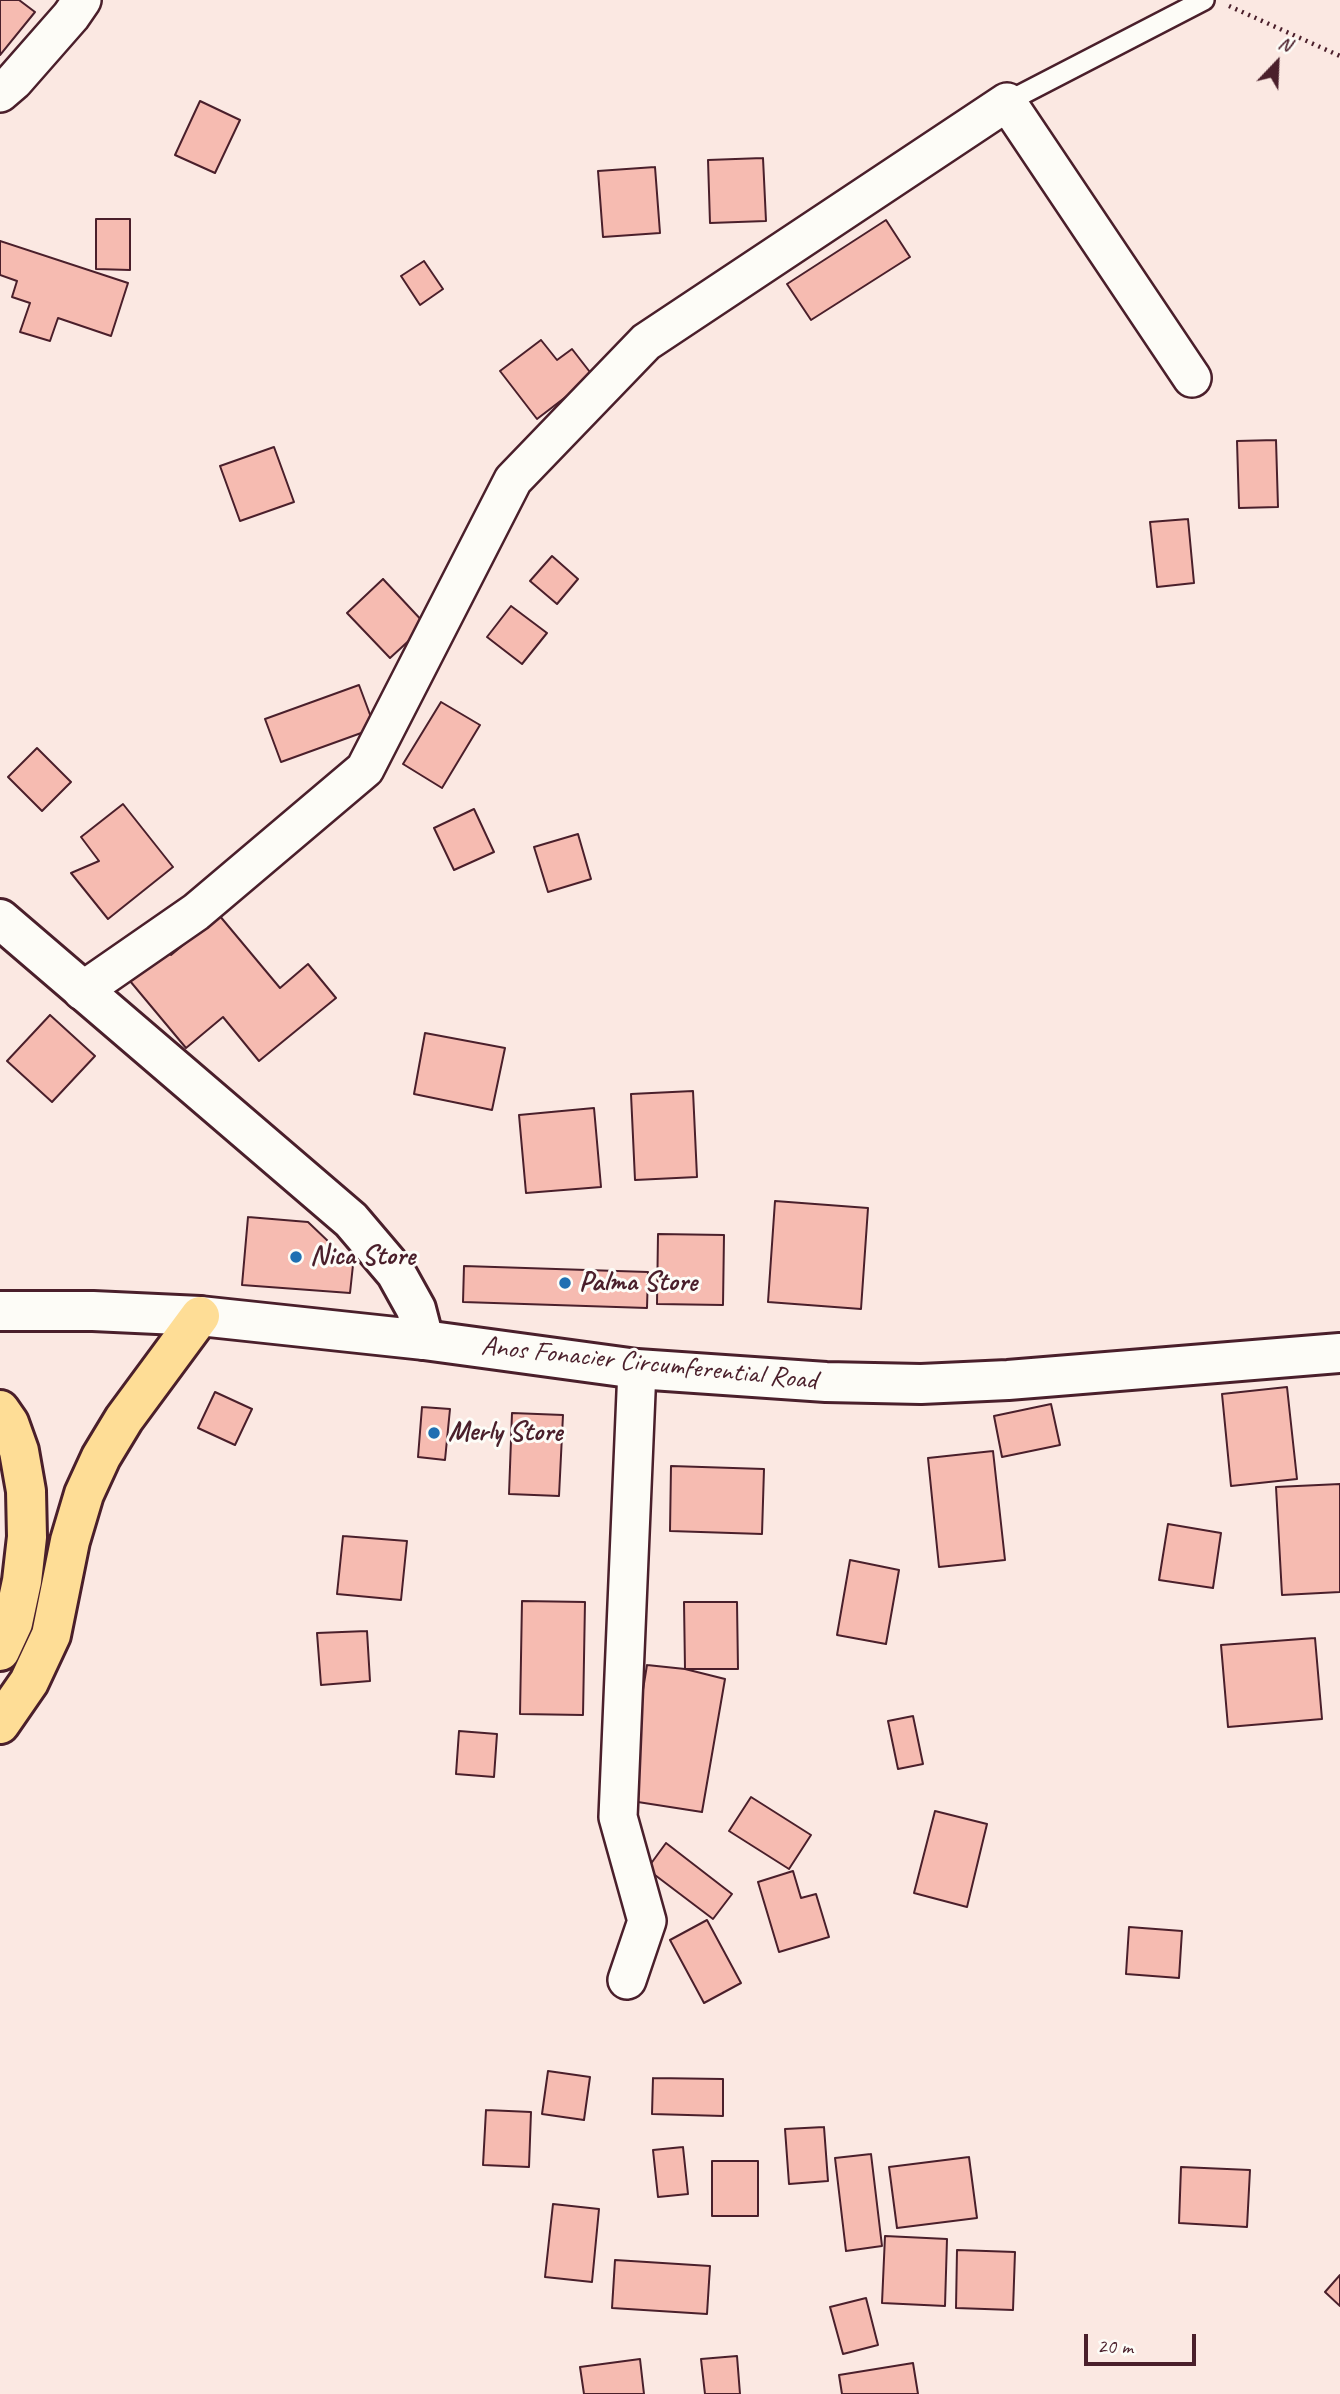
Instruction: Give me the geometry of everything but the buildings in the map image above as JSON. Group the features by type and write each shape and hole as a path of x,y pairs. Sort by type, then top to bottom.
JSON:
{"main road":[{"path":"0,919 351,1220 396,1273 416,1308 424,1340"},
{"name":"Anos Fonacier Circumferential Road","path":"0,1311 93,1311 200,1316 424,1340 637,1369 825,1381 921,1384 1008,1380 1340,1353"},
{"path":"0,1724 29,1682 51,1635 70,1541 84,1494 101,1457 131,1408 200,1316"},
{"path":"0,1410 9,1423 19,1451 26,1491 27,1537 22,1581 13,1623 0,1651"}],"street":[{"path":"0,93 22,72 82,0"},
{"path":"82,991 196,912 365,769 513,480 646,342 1007,102 1192,378"},
{"path":"627,1980 647,1921 618,1817 637,1369"}],"lane":[{"path":"1007,102 1204,0"}],"path":[{"path":"1228,6 1340,57"}],"place":[{"name":"Nica Store","path":"296,1257"},
{"name":"Palma Store","path":"565,1283"},
{"name":"Merly Store","path":"434,1433"}]}
